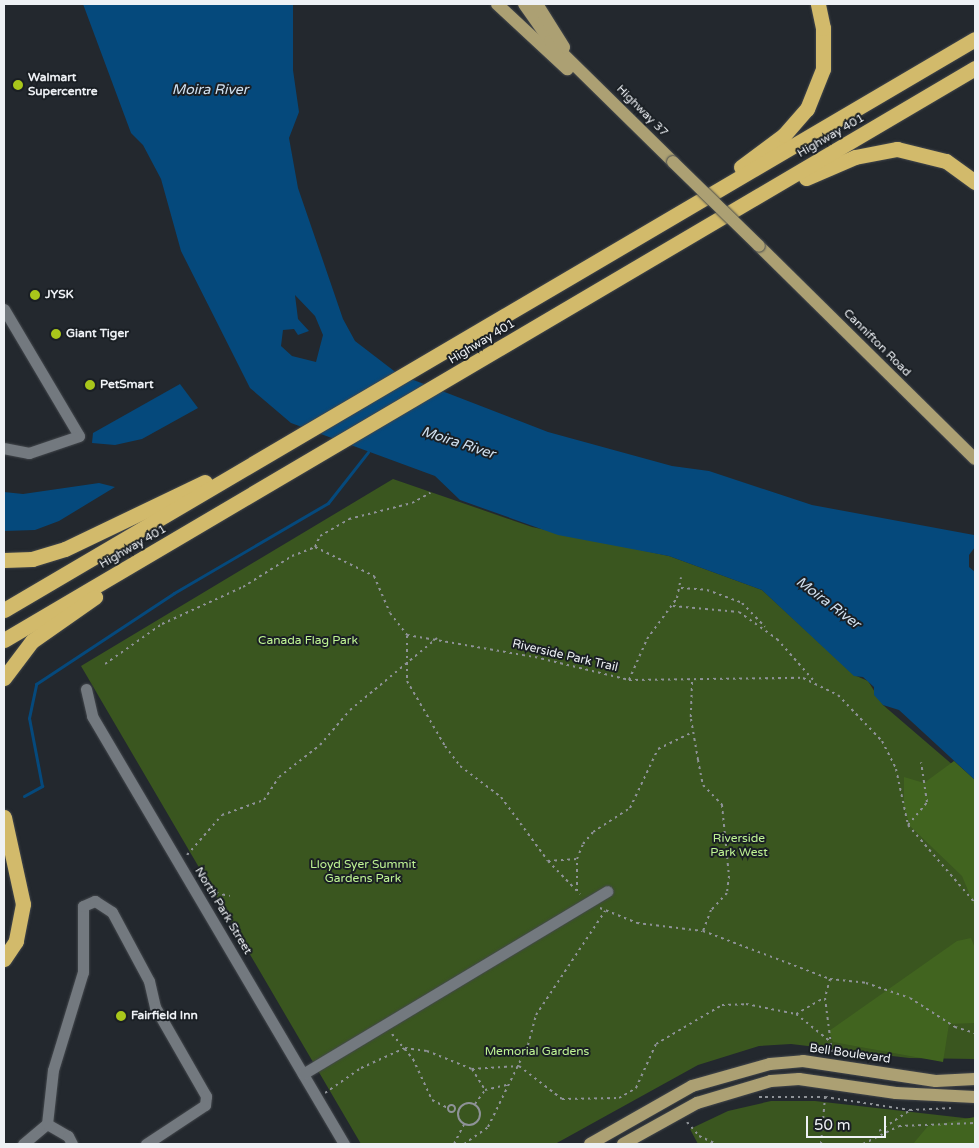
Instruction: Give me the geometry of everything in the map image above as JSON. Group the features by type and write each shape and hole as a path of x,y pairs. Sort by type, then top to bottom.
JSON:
{"highway":[{"path":"686,208 784,136 807,109 822,69 824,28 818,4"},
{"name":"Highway 401","path":"4,610 975,39"},
{"name":"Highway 401","path":"4,640 975,68"},
{"path":"682,241 816,172 873,151 907,149 926,154 959,168 975,182"},
{"path":"4,560 32,559 65,549 277,448"},
{"path":"4,678 32,641 201,525"},
{"path":"4,817 23,904 20,929 6,956"}],"main road":[{"path":"497,4 647,136"},
{"name":"Highway 37","path":"524,4 544,34 759,246"},
{"name":"Highway 37","path":"537,4 591,80"},
{"name":"Cannifton Road","path":"759,246 975,459"},
{"name":"Bell Boulevard","path":"590,1144 692,1086 770,1064 803,1061 936,1081 975,1079"},
{"path":"623,1144 697,1104 770,1081 798,1079 896,1093 975,1096"}],"street":[{"path":"4,309 78,436 29,453 4,448"},
{"name":"North Park Street","path":"86,689 92,716 344,1144"},
{"path":"303,1074 607,890"},
{"path":"28,1143 47,1124 53,1070 83,972 83,906 95,900 112,912 149,981 155,1007 206,1096 205,1105 146,1144"},
{"path":"47,1124 68,1136 72,1144"}],"path":[{"path":"105,664 162,624 243,587 292,556 315,547 320,536 350,519 412,502 430,493"},
{"path":"315,547 374,576 390,613 407,635 404,669 444,746 460,766 501,797 548,861 588,901 605,911 637,923 703,931 830,979 866,983 910,998 956,1027 975,1033"},
{"path":"629,680 647,639 672,606 680,588 682,577"},
{"path":"680,588 707,590 742,603 814,681"},
{"path":"672,606 738,612 766,629"},
{"name":"Riverside Park Trail","path":"407,635 436,638 629,680 692,682 785,676 814,681 838,695 882,741 896,769 908,825 975,903"},
{"path":"191,852 222,815 264,800 280,777 320,745 350,710 404,669 436,638"},
{"path":"692,682 693,732 703,785 722,805 729,876 727,893 711,910 703,931"},
{"path":"578,891 577,859 593,832 630,808 658,749 693,732"},
{"path":"908,825 927,802 921,762"},
{"path":"548,861 577,859"},
{"path":"216,893 230,896"},
{"path":"464,1144 488,1126 507,1085 519,1066 536,1015 605,911"},
{"path":"830,979 825,998 832,1054"},
{"path":"796,1014 825,998"},
{"path":"317,1098 361,1068 405,1048 427,1051 472,1069 519,1066 562,1099 619,1098 636,1088 656,1044 722,1006 746,1004 796,1014 831,1042"},
{"path":"384,1025 405,1048 426,1092 451,1112 455,1109"},
{"path":"472,1069 485,1090"},
{"path":"475,1105 485,1090 507,1085"},
{"path":"753,1098 825,1096 910,1110 960,1108"},
{"path":"821,1144 825,1096"},
{"path":"448,1108 452,1105 459,1111 464,1124 454,1144"},
{"path":"459,1111 464,1105 475,1105"},
{"path":"464,1124 472,1125 480,1118 475,1105"},
{"path":"863,1144 910,1110"},
{"path":"679,1126 695,1118"},
{"path":"687,1122 699,1136 716,1144"},
{"path":"878,1133 918,1122 975,1123"}],"green space":[{"name":"Riverside Park West","path":"393,479 532,527 669,556 762,590 854,675 868,681 883,705 975,784 975,1059 909,1058 791,1044 759,1046 698,1065 555,1144 361,1144 81,666"},
{"path":"954,761 975,780 975,907 962,876 910,826 904,807 904,777 924,783"},
{"path":"971,938 975,948 975,1023 949,1024 943,1062 833,1042 829,1031 957,941"},
{"path":"771,1101 815,1101 973,1119 975,1144 698,1144 690,1129 728,1111"},
{"path":"975,1117 975,1144 913,1144 928,1126"}],"water":[{"name":"Moira River","path":"83,4 293,4 293,70 299,112 289,138 298,188 343,319 355,341 398,374 548,432 672,466 709,471 812,505 974,535 975,547 969,555 969,567 975,572 975,780 899,710 883,705 874,695 874,687 863,677 854,676 762,590 669,556 558,535 460,500 435,476 291,423 250,388 181,251 161,179 143,145 131,133","holes":["295,295 315,316 323,335 316,362 292,356 281,346 283,330 294,329 298,335 309,331 298,319"]},
{"path":"180,384 198,408 142,439 115,445 92,443 93,433"},
{"path":"99,483 115,487 59,521 35,530 4,531 4,492 23,494"}],"waterway":[{"path":"24,796 42,786 29,718 36,684 174,593 328,503 368,452"}],"place":[{"name":"Walmart Supercentre","path":"18,85"},
{"name":"JYSK","path":"35,295"},
{"name":"Giant Tiger","path":"56,334"},
{"name":"PetSmart","path":"90,385"},
{"name":"Fairfield Inn","path":"121,1016"}],"park label":[{"name":"Canada Flag Park","path":"308,641"},
{"name":"Lloyd Syer Summit Gardens Park","path":"363,872"},
{"name":"Memorial Gardens","path":"537,1052"}]}
